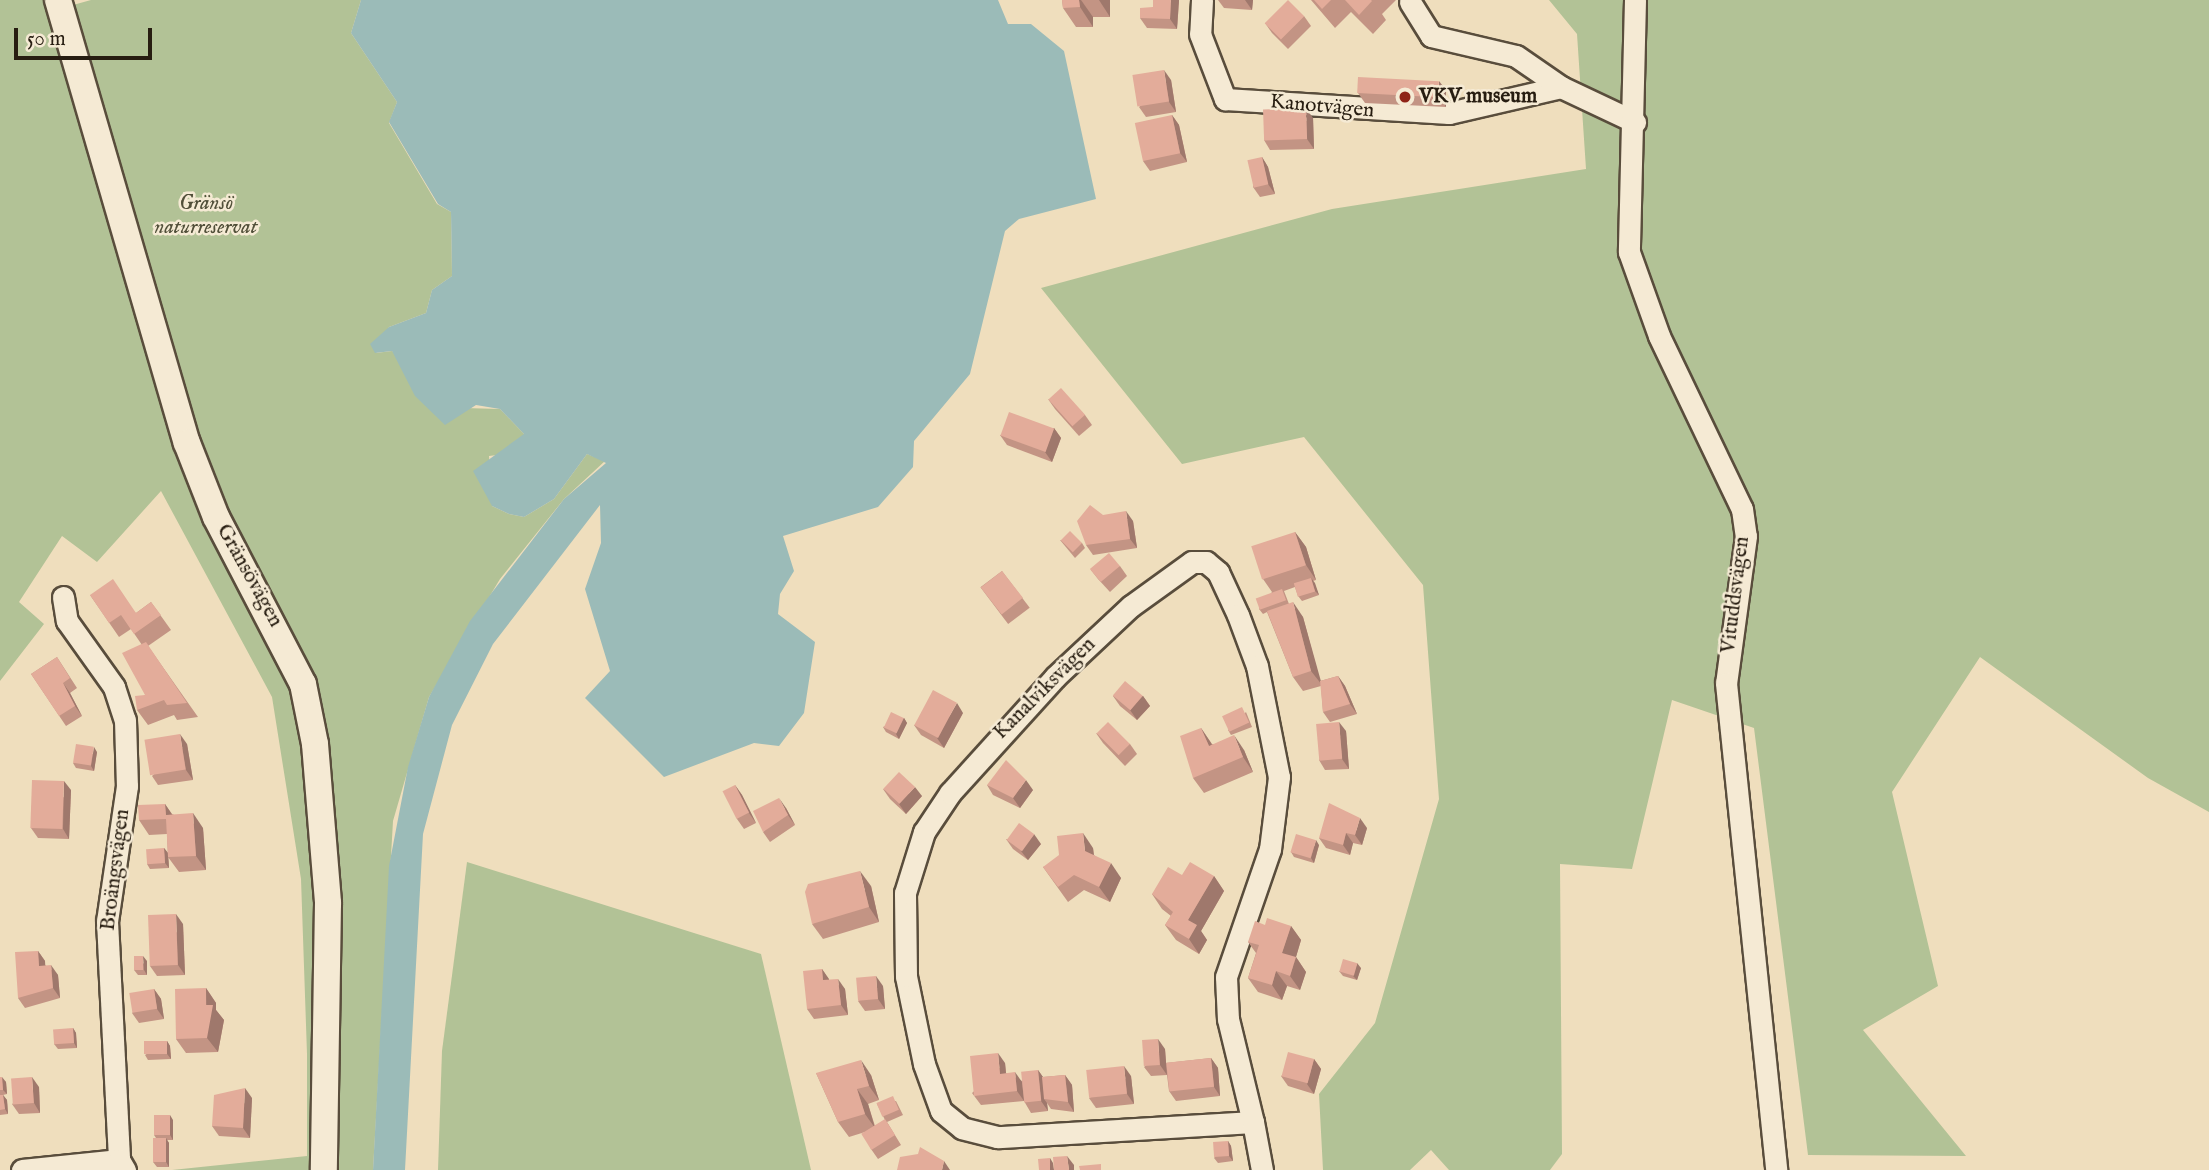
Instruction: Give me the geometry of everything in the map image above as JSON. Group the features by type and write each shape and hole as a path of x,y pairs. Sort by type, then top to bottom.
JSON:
{"street":[{"name":"Gränsövägen","path":"58,0 187,443 216,517 303,684 315,744 328,903 324,1170"},
{"name":"Kanotvägen","path":"1202,0 1200,34 1226,99 1449,113 1561,87"},
{"name":"Vituddsvägen","path":"1635,0 1635,122 1628,226 1638,286 1742,509 1746,537 1726,683 1776,1170"},
{"path":"1410,2 1431,36 1516,57 1561,87 1635,122"},
{"name":"Kanalviksvägen","path":"1253,1122 997,1137 962,1128 941,1111 924,1064 906,976 905,892 924,832 950,793 1055,677 1131,606 1192,562 1206,562 1218,572 1238,615 1257,666 1279,777 1270,849 1226,977 1228,1019 1253,1122 1262,1170"},
{"name":"Broängsvägen","path":"63,597 67,621 114,687 125,720 127,786 107,921 122,1165"},
{"path":"22,1170 122,1165"}],"green space":[{"name":"Gränsö naturreservat","path":"0,0 71,0 73,5 91,0 361,0 351,33 397,102 389,123 437,204 451,212 452,276 432,290 426,313 389,327 376,353 392,351 464,408 500,409 525,435 505,454 489,456 492,506 524,517 554,499 587,454 605,461 564,499 500,579 429,697 393,821 373,1170 172,1170 307,1156 307,1054 301,879 272,697 161,491 97,562 62,536 19,602 44,624 0,681"},
{"path":"1549,0 2209,0 2209,812 2148,778 1980,657 1892,792 1938,986 1863,1030 1966,1156 1808,1155 1754,728 1672,700 1632,869 1560,864 1562,1154 1550,1170 1449,1170 1431,1150 1410,1170 1323,1170 1319,1094 1375,1023 1439,799 1423,585 1304,437 1182,464 1041,288 1332,209 1586,169 1577,34"},
{"path":"467,862 761,954 811,1170 438,1170 442,1051"}],"water":[{"path":"361,0 998,0 1008,24 1031,24 1064,51 1096,199 1019,219 1005,231 970,374 914,441 913,467 878,507 783,536 794,571 780,594 778,614 815,642 804,713 779,746 754,743 664,777 585,698 610,671 585,589 601,543 600,505 493,644 452,725 423,834 405,1170 373,1170 389,866 408,767 429,697 470,621 564,499 606,463 587,454 554,499 524,517 492,506 473,471 524,434 500,409 476,405 445,425 415,396 392,351 375,353 370,344 389,327 426,313 432,290 452,276 451,212 438,204 389,122 397,102 351,33"}],"building":[{"path":"1062,0 1079,0 1080,7 1063,8"},
{"path":"1153,0 1171,0 1170,19 1140,18 1140,8 1153,7"},
{"path":"1288,0 1304,16 1281,40 1265,23"},
{"path":"1314,0 1331,0 1322,9"},
{"path":"1345,0 1371,0 1372,1 1359,15"},
{"path":"1164,70 1169,102 1137,107 1132,75"},
{"path":"1358,77 1439,81 1438,97 1357,93"},
{"path":"1306,108 1307,139 1264,140 1263,110"},
{"path":"1172,115 1180,153 1143,161 1135,123"},
{"path":"1262,157 1268,184 1254,188 1247,160"},
{"path":"1061,388 1085,415 1072,426 1048,399"},
{"path":"1009,412 1054,428 1046,452 1000,435"},
{"path":"1090,505 1103,515 1126,511 1130,539 1086,545 1077,521"},
{"path":"1070,531 1082,543 1073,552 1061,540"},
{"path":"1295,532 1306,565 1262,580 1251,546"},
{"path":"1109,553 1120,566 1101,582 1090,569"},
{"path":"1002,571 1023,598 1002,614 981,588"},
{"path":"1311,578 1315,591 1298,597 1294,583"},
{"path":"113,579 136,613 151,602 161,615 134,634 121,615 109,623 90,595"},
{"path":"1282,589 1286,600 1260,610 1256,599"},
{"path":"1293,602 1311,671 1293,677 1267,611"},
{"path":"146,642 187,703 167,705 164,700 137,710 135,696 145,695 122,653"},
{"path":"57,657 70,678 63,683 75,706 59,716 31,674"},
{"path":"1338,676 1350,704 1323,712 1320,681"},
{"path":"1125,681 1143,696 1130,710 1113,696"},
{"path":"933,690 957,703 938,738 914,725"},
{"path":"1242,707 1249,722 1229,732 1222,716"},
{"path":"891,712 904,718 897,733 884,727"},
{"path":"1108,722 1130,744 1119,755 1097,733"},
{"path":"1339,722 1342,759 1319,761 1316,724"},
{"path":"1201,728 1209,746 1234,735 1243,757 1193,778 1180,736"},
{"path":"180,734 186,770 150,775 144,740"},
{"path":"76,744 94,747 91,766 73,763"},
{"path":"1006,760 1026,780 1013,798 987,785"},
{"path":"899,772 915,787 899,804 883,789"},
{"path":"32,780 64,781 62,829 30,828"},
{"path":"735,785 749,813 737,819 723,791"},
{"path":"779,798 788,815 763,832 753,811"},
{"path":"1329,803 1360,818 1355,835 1346,833 1343,845 1319,838"},
{"path":"165,804 166,815 193,813 196,856 168,857 166,819 139,820 138,805"},
{"path":"1019,823 1034,834 1022,851 1007,840"},
{"path":"1083,833 1085,851 1111,863 1099,887 1074,875 1058,887 1043,867 1059,855 1057,836"},
{"path":"1296,834 1316,840 1311,858 1290,852"},
{"path":"164,848 165,863 147,864 146,849"},
{"path":"1190,862 1214,876 1188,920 1197,925 1189,939 1165,925 1173,912 1152,894 1168,867 1182,875"},
{"path":"860,871 869,907 812,924 805,892 808,884"},
{"path":"176,914 178,965 150,966 148,915"},
{"path":"1267,918 1291,926 1282,953 1296,957 1290,976 1276,971 1272,985 1248,978 1259,945 1248,942 1255,921 1265,925"},
{"path":"38,951 39,966 51,965 53,988 18,998 15,952"},
{"path":"134,956 143,956 143,970 134,970"},
{"path":"1343,959 1357,963 1354,976 1339,971"},
{"path":"822,969 823,980 838,979 841,1005 807,1009 803,971"},
{"path":"876,976 878,999 858,1001 856,978"},
{"path":"206,988 206,1005 213,1005 207,1038 176,1039 175,989"},
{"path":"154,989 157,1009 132,1013 129,993"},
{"path":"73,1028 74,1043 54,1044 53,1029"},
{"path":"1158,1039 1160,1065 1144,1066 1142,1040"},
{"path":"144,1041 167,1041 167,1054 144,1054"},
{"path":"1288,1052 1314,1059 1308,1083 1282,1076"},
{"path":"998,1053 1000,1074 1015,1072 1017,1091 974,1096 970,1056"},
{"path":"1211,1058 1214,1087 1169,1092 1166,1063"},
{"path":"861,1060 869,1086 857,1089 865,1114 838,1122 816,1073"},
{"path":"1124,1066 1127,1094 1089,1098 1086,1070"},
{"path":"1038,1070 1041,1101 1024,1103 1021,1072"},
{"path":"1065,1075 1068,1102 1044,1099 1042,1077"},
{"path":"2,1077 3,1090 0,1090"},
{"path":"32,1077 34,1103 13,1104 11,1078"},
{"path":"245,1088 243,1128 212,1126 214,1095"},
{"path":"0,1095 3,1095 5,1109 0,1110"},
{"path":"893,1096 899,1110 882,1117 876,1103"},
{"path":"154,1115 170,1115 170,1135 154,1135"},
{"path":"885,1119 895,1135 871,1150 861,1134"},
{"path":"153,1138 166,1138 166,1162 153,1162"},
{"path":"1228,1141 1229,1156 1214,1157 1213,1142"},
{"path":"920,1147 944,1161 942,1170 897,1170 900,1157 918,1154"},
{"path":"1067,1156 1069,1170 1054,1170 1053,1157"},
{"path":"1050,1158 1050,1170 1039,1170 1038,1159"},
{"path":"1101,1164 1101,1170 1080,1170 1079,1166"}],"place":[{"name":"VKV museum","path":"1405,97"}]}
